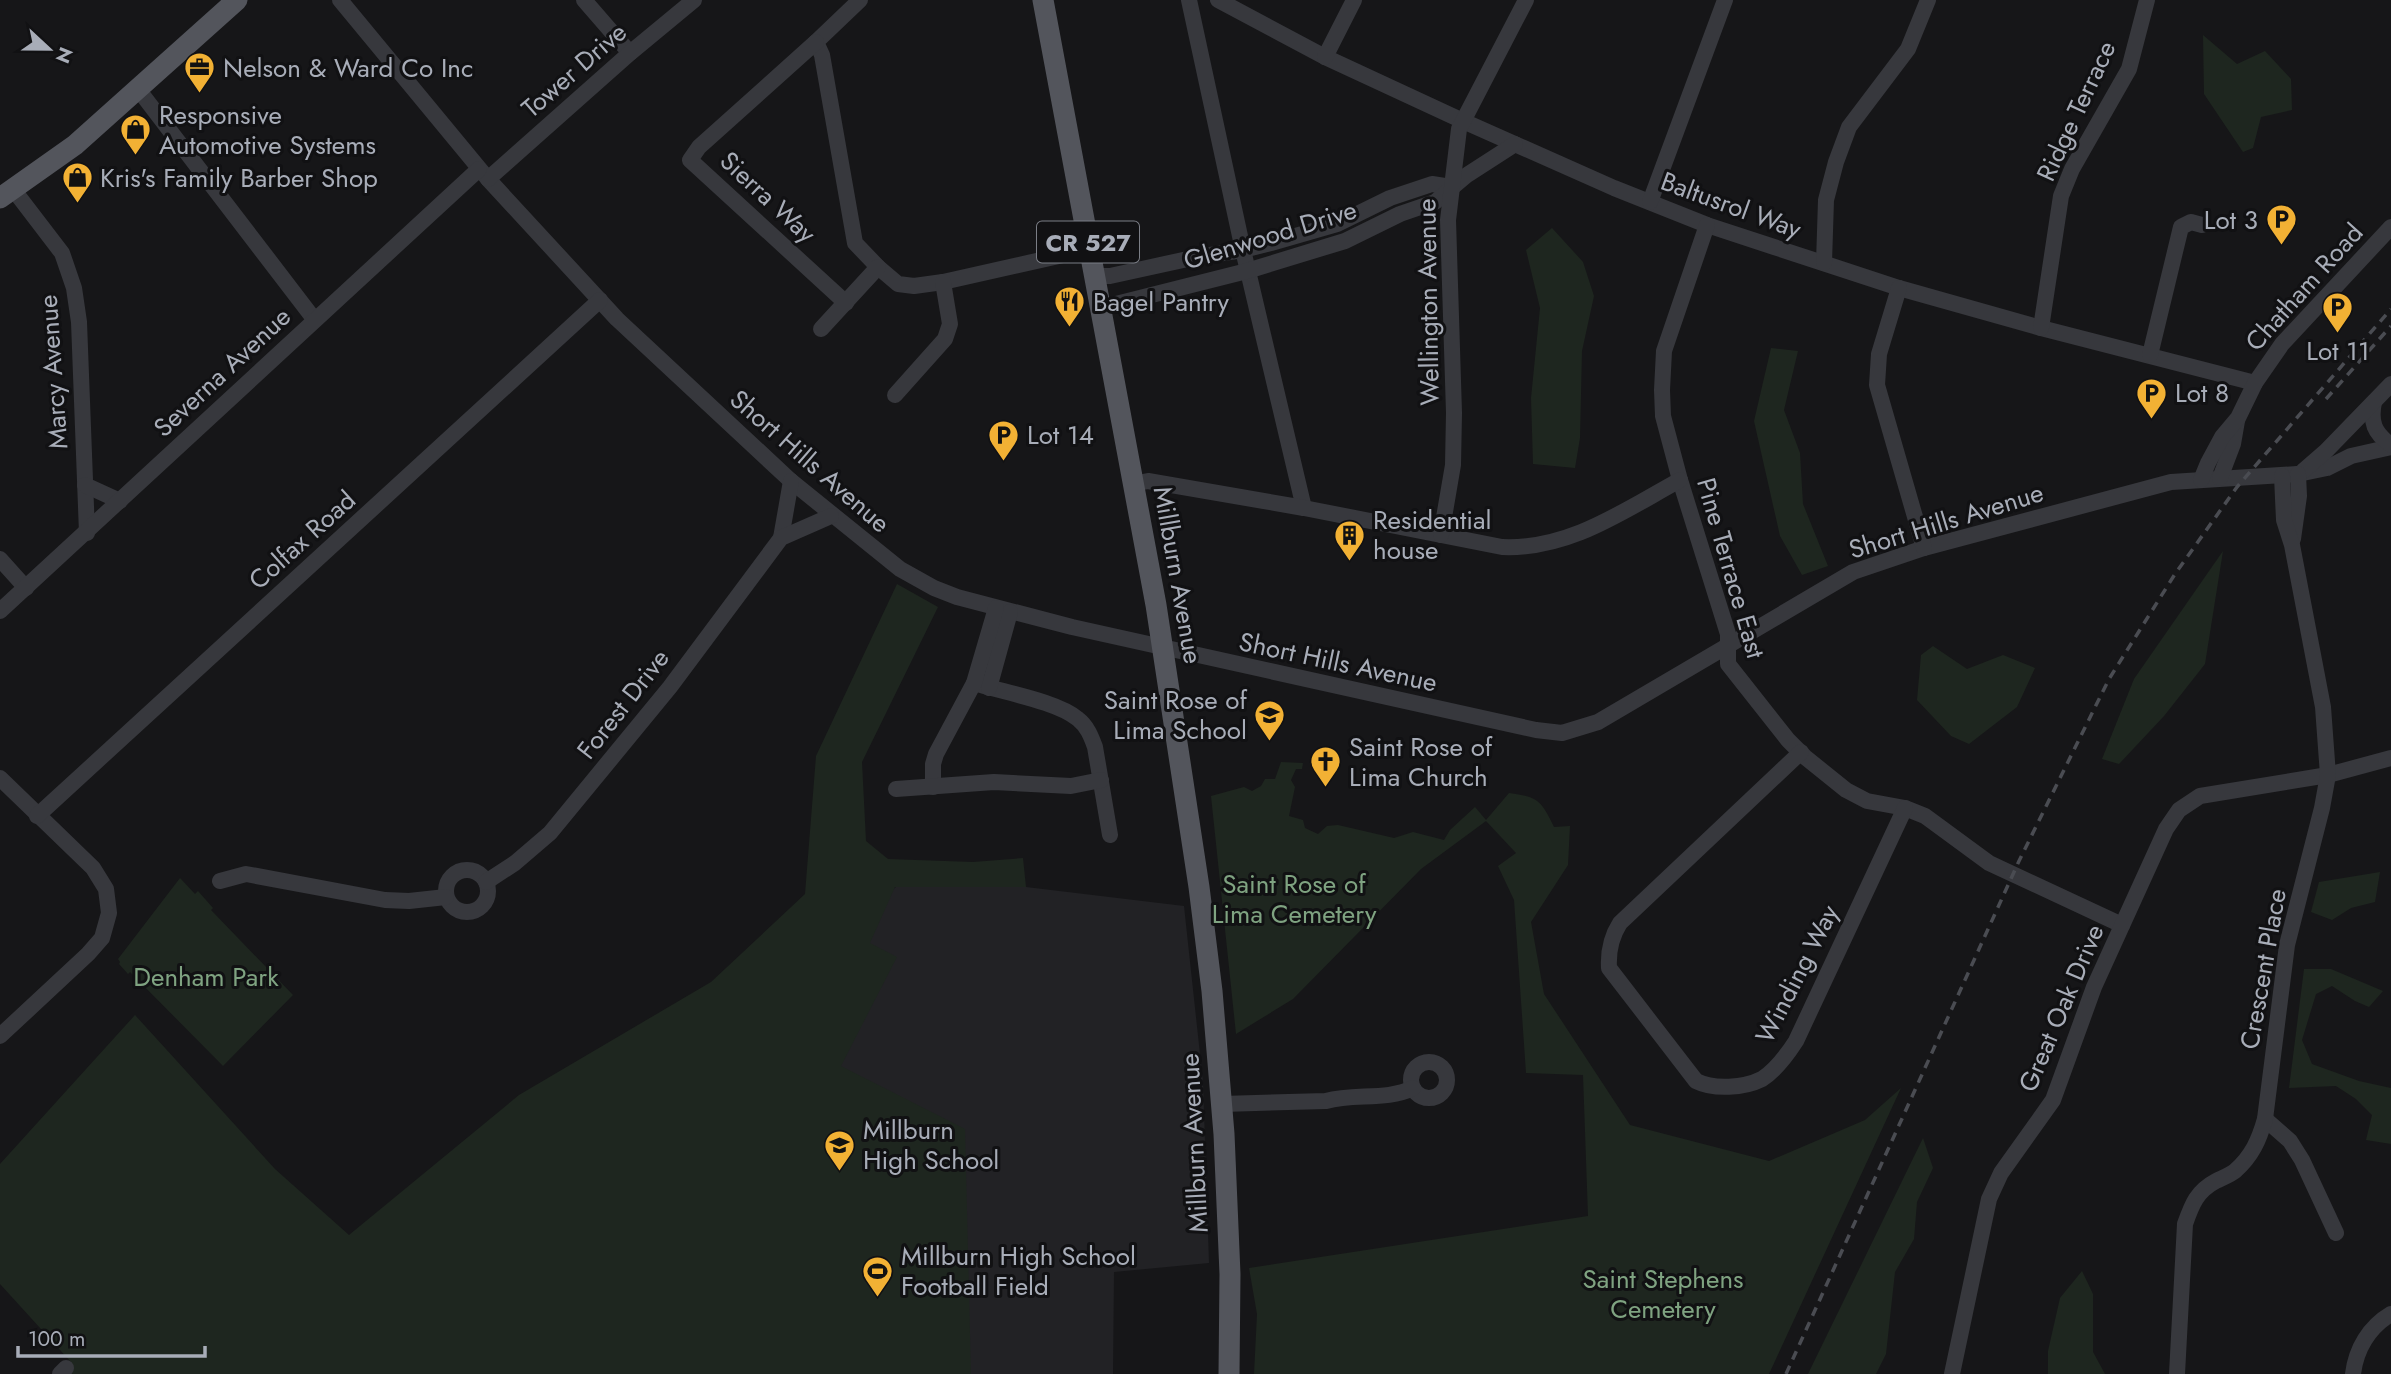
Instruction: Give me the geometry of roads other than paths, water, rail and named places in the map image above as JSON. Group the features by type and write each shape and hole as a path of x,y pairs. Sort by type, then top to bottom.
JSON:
{"main road":[{"path":"6,193 75,145 237,0"},
{"name":"Millburn Avenue","path":"1043,0 1163,648 1199,887 1222,1104 1230,1274 1229,1374"}],"street":[{"name":"Short Hills Avenue","path":"341,0 484,174 600,300 791,481 831,516 900,569 934,588 1003,610 1536,730 1562,733 1598,722 1853,572 1924,548 2171,482 2290,475 2327,468 2351,456 2391,446"},
{"path":"584,0 630,53"},
{"name":"Tower Drive","path":"484,174 694,0"},
{"path":"860,0 816,42 822,55 855,243 878,267 898,284 905,286 943,282 1090,249"},
{"path":"1189,0 1242,250 1304,508"},
{"name":"Baltusrol Way","path":"1218,0 1325,57 1463,121 1707,225 1899,288 2255,383"},
{"path":"1325,57 1354,0"},
{"name":"Wellington Avenue","path":"1441,535 1452,465 1454,413 1448,220 1459,129 1526,0"},
{"path":"1650,202 1726,0"},
{"path":"1824,263 1826,200 1849,127 1908,49 1928,0"},
{"name":"Ridge Terrace","path":"2041,328 2061,196 2072,169 2129,69 2147,0"},
{"name":"Sierra Way","path":"816,42 690,159 846,303"},
{"path":"138,89 314,319"},
{"path":"1451,187 1514,144"},
{"name":"Severna Avenue","path":"0,611 87,533 314,319 484,174"},
{"name":"Glenwood Drive","path":"1094,276 1110,276 1242,250 1337,224 1390,198 1432,184 1451,187"},
{"name":"Glenwood Drive","path":"1100,308 1317,251 1357,236 1400,214 1435,202 1451,187"},
{"name":"Marcy Avenue","path":"6,193 62,253 74,288 79,322 87,533"},
{"path":"2150,355 2181,227 2191,222 2202,225"},
{"name":"Pine Terrace East","path":"1707,225 1664,351 1661,390 1663,416 1680,480 1728,634 1728,664 1801,752 1846,790 1867,801 1905,808 1925,816 1989,863 2122,925"},
{"name":"Chatham Road","path":"2201,480 2222,437 2238,418 2255,383 2282,344 2391,227"},
{"path":"821,329 878,267"},
{"path":"895,396 945,339 949,330 943,282"},
{"path":"1899,288 1879,354 1877,385 1924,548"},
{"name":"Colfax Road","path":"37,816 600,300"},
{"path":"2290,475 2326,452 2391,384"},
{"path":"2374,402 2371,416 2374,430 2391,446"},
{"name":"Chatham Road","path":"2220,478 2233,444 2238,418"},
{"name":"Crescent Place","path":"2177,1374 2185,1224 2192,1202 2204,1187 2234,1173 2259,1139 2265,1119 2287,945 2328,775 2323,707 2292,545 2299,496 2290,475"},
{"path":"1133,484 1148,481 1502,547 1525,548 1582,534 1680,480"},
{"name":"Forest Drive","path":"486,882 522,858 562,819 670,687 781,538 791,481"},
{"name":"Marcy Avenue","path":"85,485 120,501"},
{"name":"Forest Drive","path":"781,538 831,516"},
{"path":"0,559 26,588"},
{"path":"933,787 936,754 981,686 1003,610"},
{"path":"981,686 1054,707 1079,719 1091,735 1095,747 1111,835"},
{"name":"Winding Way","path":"1801,752 1620,923 1613,935 1608,956 1609,968 1696,1081 1720,1088 1761,1079 1786,1058 1905,808"},
{"name":"Great Oak Drive","path":"1952,1374 1989,1199 2001,1173 2053,1100 2094,987 2166,829 2179,810 2200,796 2328,775 2391,758"},
{"path":"0,778 100,878 106,889 109,913 102,938 88,954 0,1036"},
{"path":"895,789 1001,782 1070,786 1101,780"},
{"path":"457,872 475,872 486,882 486,901 471,912 458,911 446,897 447,884 457,872"},
{"path":"220,881 246,874 385,900 409,901 446,897"},
{"path":"1222,1104 1326,1101 1400,1094 1413,1088"},
{"path":"2265,1119 2290,1141 2302,1160 2336,1233"},
{"path":"2353,1374 2356,1353 2371,1331 2391,1314"}],"railway":[{"path":"1786,1374 2019,861 2109,679 2175,574 2237,487 2391,309"},
{"path":"2326,399 2391,326"}],"place":[{"name":"Nelson & Ward Co Inc","path":"200,95"},
{"name":"Responsive Automotive Systems","path":"136,157"},
{"name":"Kris's Family Barber Shop","path":"77,205"},
{"name":"Lot 3","path":"2281,247"},
{"name":"Bagel Pantry","path":"1070,329"},
{"name":"Lot 11","path":"2338,335"},
{"name":"Lot 8","path":"2152,420"},
{"name":"Lot 14","path":"1004,462"},
{"name":"Residential house","path":"1350,562"},
{"name":"Saint Rose of Lima School","path":"1270,742"},
{"name":"Saint Rose of Lima Church","path":"1326,789"},
{"name":"Millburn High School","path":"840,1172"},
{"name":"Millburn High School Football Field","path":"878,1298"}],"park label":[{"name":"Saint Rose of Lima Cemetery","path":"1294,899"},
{"name":"Denham Park","path":"206,977"},
{"name":"Saint Stephens Cemetery","path":"1663,1294"}]}
